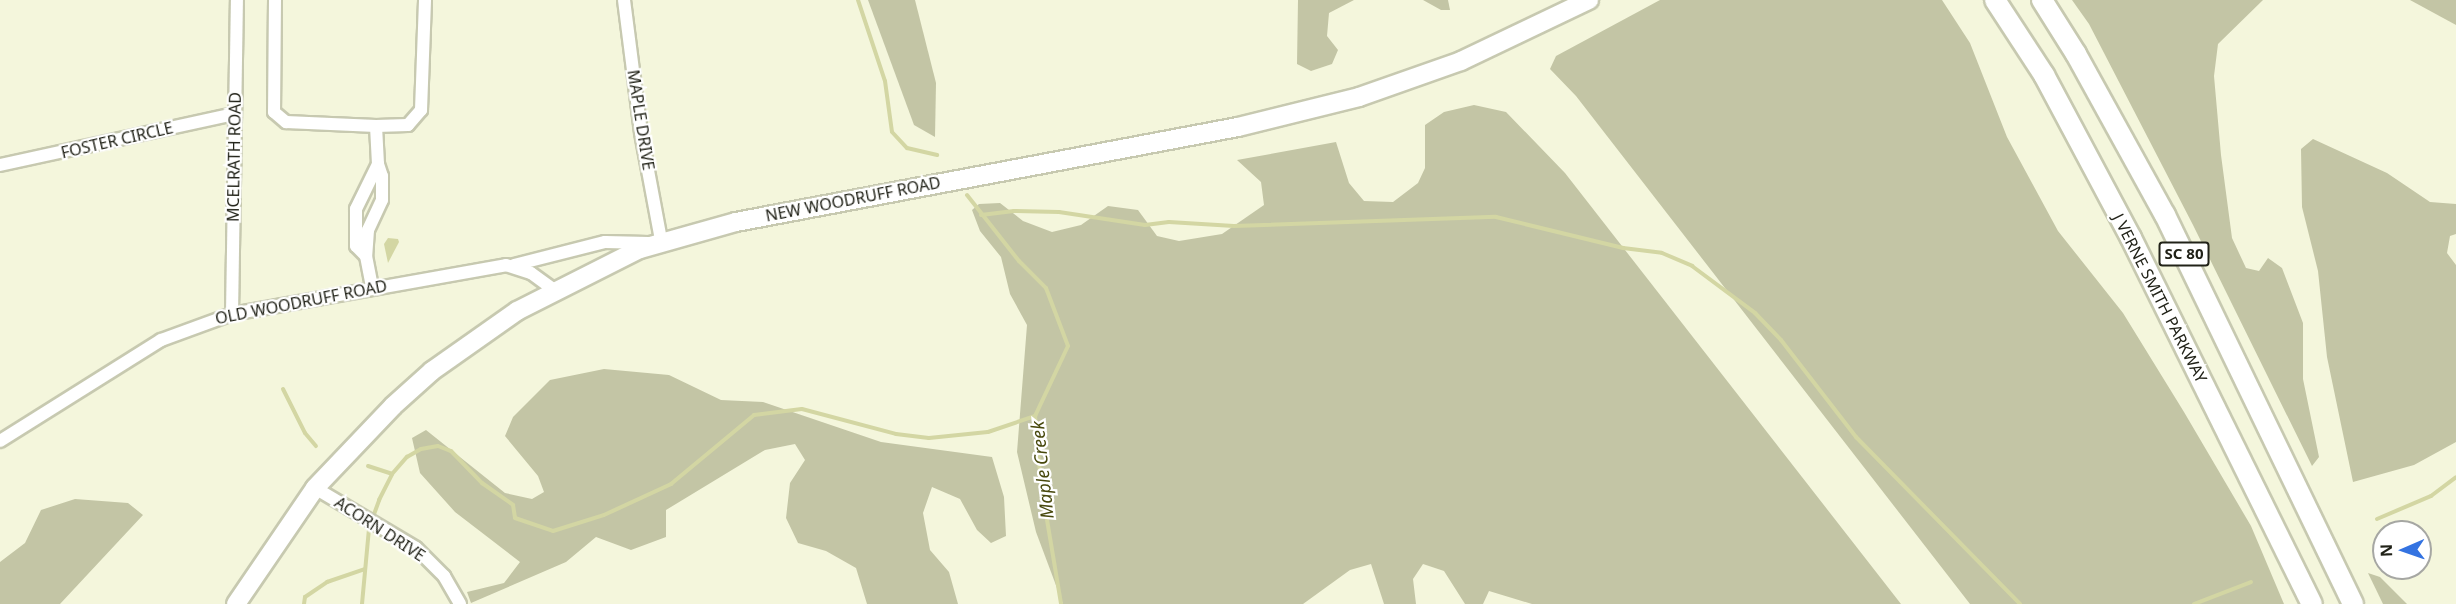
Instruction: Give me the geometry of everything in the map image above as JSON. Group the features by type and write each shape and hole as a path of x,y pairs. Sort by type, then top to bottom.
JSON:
{"main road":[{"name":"NEW WOODRUFF ROAD","path":"236,604 315,488 393,406 432,371 474,340 554,290 658,241 794,209 1238,127 1326,106 1461,61 1590,0"},
{"name":"J VERNE SMITH PARKWAY","path":"1995,0 2044,75 2131,238 2312,604"},
{"name":"SC 80","path":"2042,0 2076,54 2165,215 2353,604"}],"street":[{"name":"MCELRATH ROAD","path":"232,314 237,0"},
{"path":"275,0 274,112 286,122 376,126 408,125 421,110 425,0"},
{"name":"MAPLE DRIVE","path":"624,0 658,241"},
{"name":"FOSTER CIRCLE","path":"0,165 234,114"},
{"path":"372,287 366,256 368,230 382,200 382,176 378,164 376,126"},
{"path":"366,256 356,246 356,209 378,164"},
{"name":"OLD WOODRUFF ROAD","path":"0,441 161,340 232,314 372,287 514,265 605,242 658,241"},
{"path":"514,265 554,290"},
{"name":"ACORN DRIVE","path":"315,488 416,548 436,566 460,604"}],"shaded area":[{"path":"868,0 915,0 936,83 935,137 914,125"},
{"path":"1298,0 1354,0 1329,13 1327,36 1338,50 1332,64 1311,71 1297,64"},
{"path":"1423,0 1448,0 1450,10 1441,10"},
{"path":"1660,0 1942,0 1970,43 2007,137 2058,231 2123,313 2184,412 2251,526 2284,604 1970,604 1576,96 1550,69 1556,56"},
{"path":"2072,0 2263,0 2218,44 2214,76 2221,155 2232,238 2246,268 2259,271 2268,258 2282,268 2303,323 2303,379 2319,457 2312,466 2193,225 2089,24"},
{"path":"2410,0 2456,0 2456,25"},
{"path":"1474,105 1506,112 1565,173 1901,604 1532,604 1489,591 1483,604 1465,604 1444,571 1423,564 1413,579 1416,604 1384,604 1371,564 1350,570 1303,604 1063,604 1036,532 1017,452 1027,325 1010,294 1001,257 980,231 972,210 979,204 1000,203 1023,221 1052,232 1081,225 1108,206 1138,210 1157,236 1179,241 1222,234 1264,205 1261,182 1237,160 1336,142 1349,183 1364,201 1393,202 1418,183 1425,168 1425,125 1444,112"},
{"path":"2313,139 2387,173 2430,202 2456,204 2456,234 2450,236 2447,253 2456,265 2456,442 2414,465 2353,482 2327,357 2318,271 2302,207 2301,149"},
{"path":"388,238 398,239 399,242 388,263 384,244"},
{"path":"604,369 669,375 721,400 763,402 881,442 992,457 1004,497 1006,536 991,543 977,530 960,499 932,487 923,513 930,550 949,572 958,604 867,604 856,568 826,551 798,543 786,518 790,483 805,460 795,444 765,450 666,510 666,537 631,550 596,537 566,562 471,603 467,592 504,583 520,562 455,512 420,473 412,438 426,430 505,493 532,499 544,492 538,476 505,436 513,417 550,380"},
{"path":"75,499 128,503 143,515 60,604 0,604 0,562 25,543 41,510"},
{"path":"2368,573 2372,574 2372,580 2383,580 2407,604 2383,604"}],"waterway":[{"name":"Maple Creek","path":"858,0 885,81 892,132 907,148 937,155"},
{"name":"Maple Creek","path":"967,195 1019,261 1046,288 1068,346 1035,416 1041,484 1061,604"},
{"path":"981,215 1014,211 1059,212 1145,225 1169,222 1234,226 1496,217 1623,248 1662,253 1692,266 1755,313 1781,340 1856,437 2020,604"},
{"path":"283,389 305,433 316,446"},
{"path":"362,604 369,528 379,500 392,474 407,457 421,449 438,446 451,451 482,483 513,505 515,518 553,531 604,515 671,484 754,415 802,409 896,434 929,438 988,432 1035,416"},
{"path":"368,466 392,474"},
{"path":"2377,519 2431,496 2456,477"},
{"path":"304,604 305,597 327,582 364,569"},
{"path":"2194,604 2251,582"}]}
